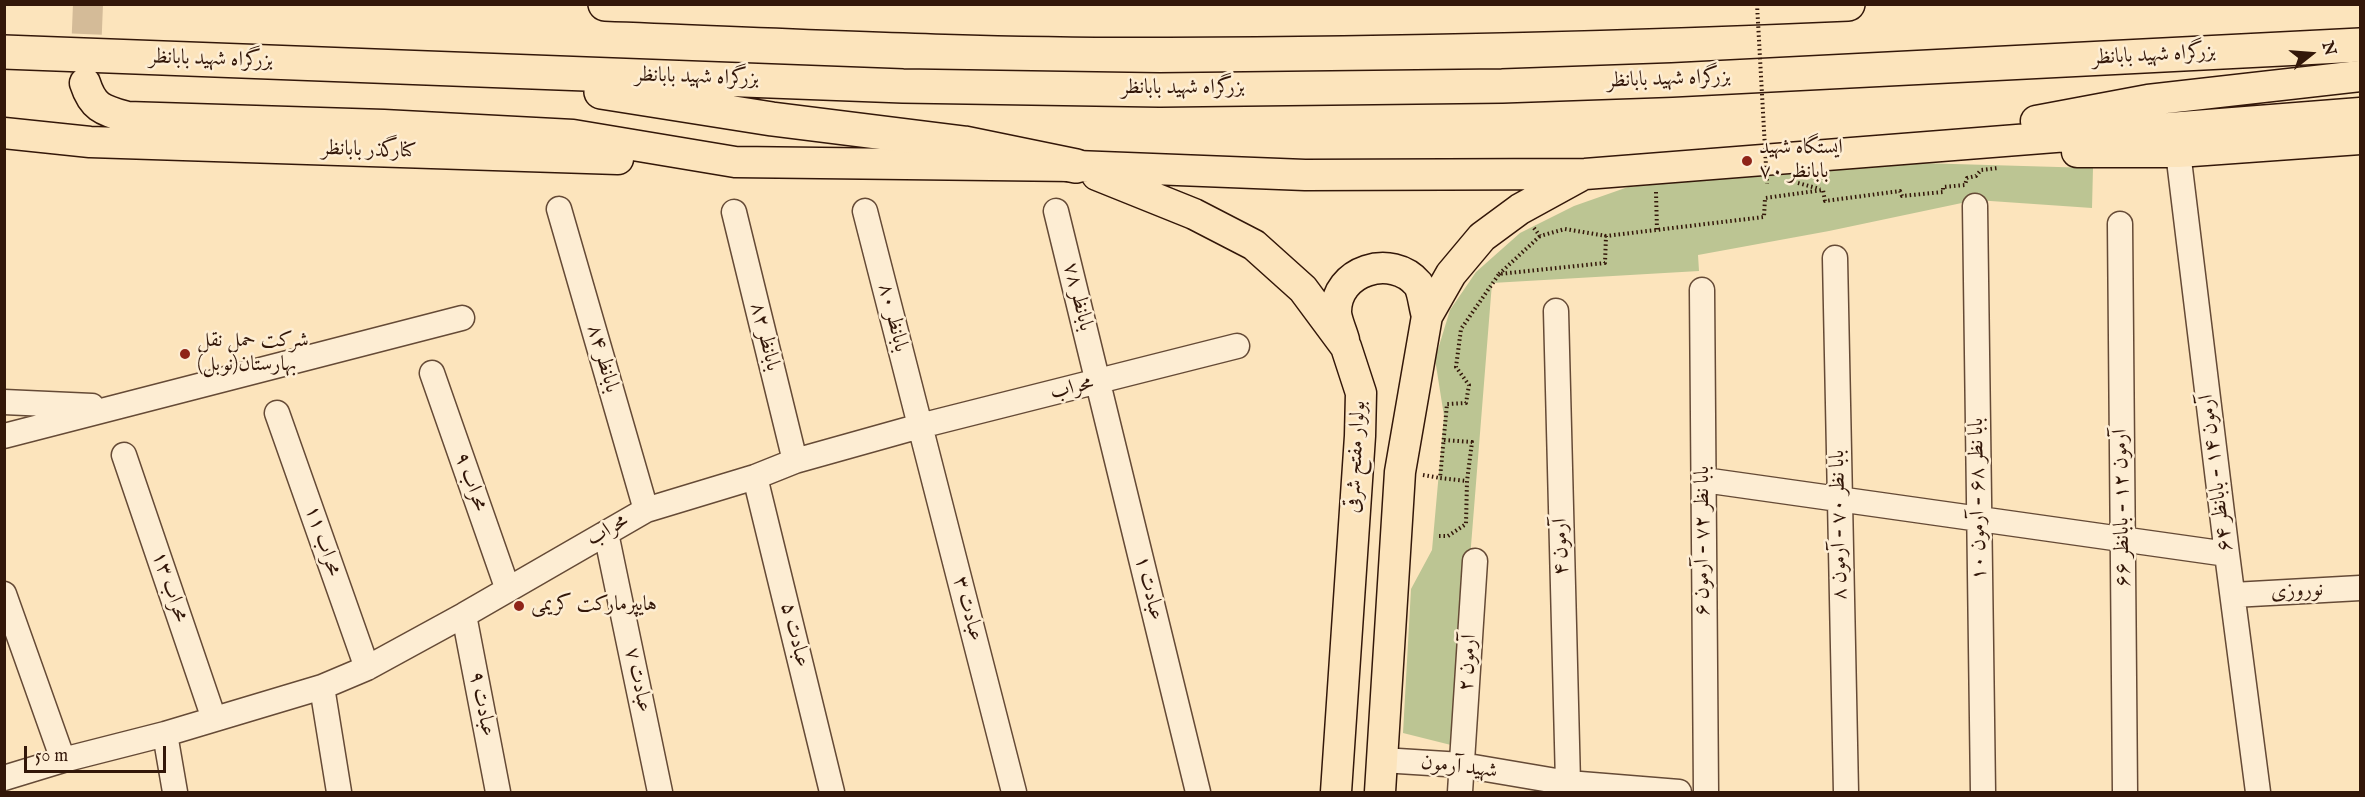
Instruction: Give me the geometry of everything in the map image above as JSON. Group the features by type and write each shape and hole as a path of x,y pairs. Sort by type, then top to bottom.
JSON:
{"highway":[{"path":"604,4 904,15 1165,20 1499,15 1848,4"},
{"name":"بزرگراه شهید بابانظر","path":"4,52 903,86 1160,90 1502,86 1963,66 2361,45"},
{"path":"454,69 772,119 964,144 1076,166"}],"main road":[{"path":"1870,152 2148,100 2361,76"},
{"path":"85,83 89,97 101,109 127,117 384,125 573,135 735,162 1076,166 1305,175 1585,174 2361,113"},
{"name":"کنارگذر بابانظر","path":"4,133 90,142 735,162"},
{"path":"1870,152 2178,152 2361,139"},
{"name":"بولوار مفتح شرقی","path":"1076,166 1194,214 1254,245 1303,289 1346,347 1361,393 1334,790"},
{"name":"بولوار مفتح شرقی","path":"1380,792 1400,472 1427,316 1451,274 1482,237 1520,209 1585,174"},
{"path":"1346,347 1336,314 1341,292 1355,274 1377,268 1402,272 1419,285 1427,316"}],"street":[{"name":"آرمون ۱۴ - بابانظر ۶۴","path":"2178,152 2258,792"},
{"name":"بابا نظر ۶۸ - آرمون ۱۰","path":"1975,206 1983,792"},
{"name":"بابانظر ۸۴","path":"559,208 646,510"},
{"name":"بابانظر ۸۰","path":"865,211 920,426"},
{"name":"بابانظر ۷۸","path":"1056,211 1098,383"},
{"name":"بابانظر ۸۲","path":"734,212 795,462"},
{"name":"آرمون ۱۲ - بابانظر ۶۶","path":"2120,224 2125,792"},
{"name":"بابا نظر ۷۰ - آرمون ۸","path":"1835,258 1846,792"},
{"name":"بابا نظر ۷۲ - آرمون ۶","path":"1702,290 1706,792"},
{"name":"آرمون ۴","path":"1556,311 1568,783"},
{"path":"4,436 462,318"},
{"name":"محراب","path":"4,778 63,760 165,734 322,687 367,668 646,510 755,477 795,462 920,426 1098,383 1237,346"},
{"name":"محراب ۹","path":"432,374 508,590"},
{"name":"عبادت ۱","path":"1098,383 1198,792"},
{"path":"4,402 118,407"},
{"name":"محراب ۱۱","path":"278,414 367,668"},
{"name":"عبادت ۳","path":"920,426 1014,792"},
{"name":"محراب ۱۳","path":"124,455 214,719"},
{"name":"عبادت ۵","path":"755,477 832,792"},
{"path":"1704,480 2227,554"},
{"name":"عبادت ۷","path":"606,533 660,792"},
{"name":"آرمون ۲","path":"1460,792 1475,561"},
{"name":"نوروزی","path":"2233,596 2361,588"},
{"path":"4,594 63,760"},
{"name":"عبادت ۹","path":"464,615 498,792"},
{"path":"322,687 339,792"},
{"path":"165,734 175,792"},
{"name":"شهید آرمون","path":"1382,760 1462,765 1568,783 1680,792"}],"path":[{"path":"1756,4 1767,184"},
{"path":"1656,167 1657,230"},
{"path":"1797,182 1823,190"},
{"path":"1520,209 1540,236"},
{"path":"1499,274 1540,236 1565,229 1606,236"},
{"path":"1444,440 1472,442 1467,481"}],"green space":[{"path":"1884,162 2093,168 2092,208 1976,200 1829,231 1698,255 1699,271 1492,283 1455,746 1403,733 1411,589 1432,550 1444,416 1435,359 1450,310 1476,272 1520,233 1574,206 1628,187"}],"tunnel":[{"path":"85,79 88,4"}],"place":[{"name":"ایستگاه شهید بابانظر ۷۰","path":"1747,161"},
{"name":"شرکت حمل نقل بهارستان(نوبل)","path":"185,354"},
{"name":"هایپرمارکت کریمی","path":"519,606"}]}
